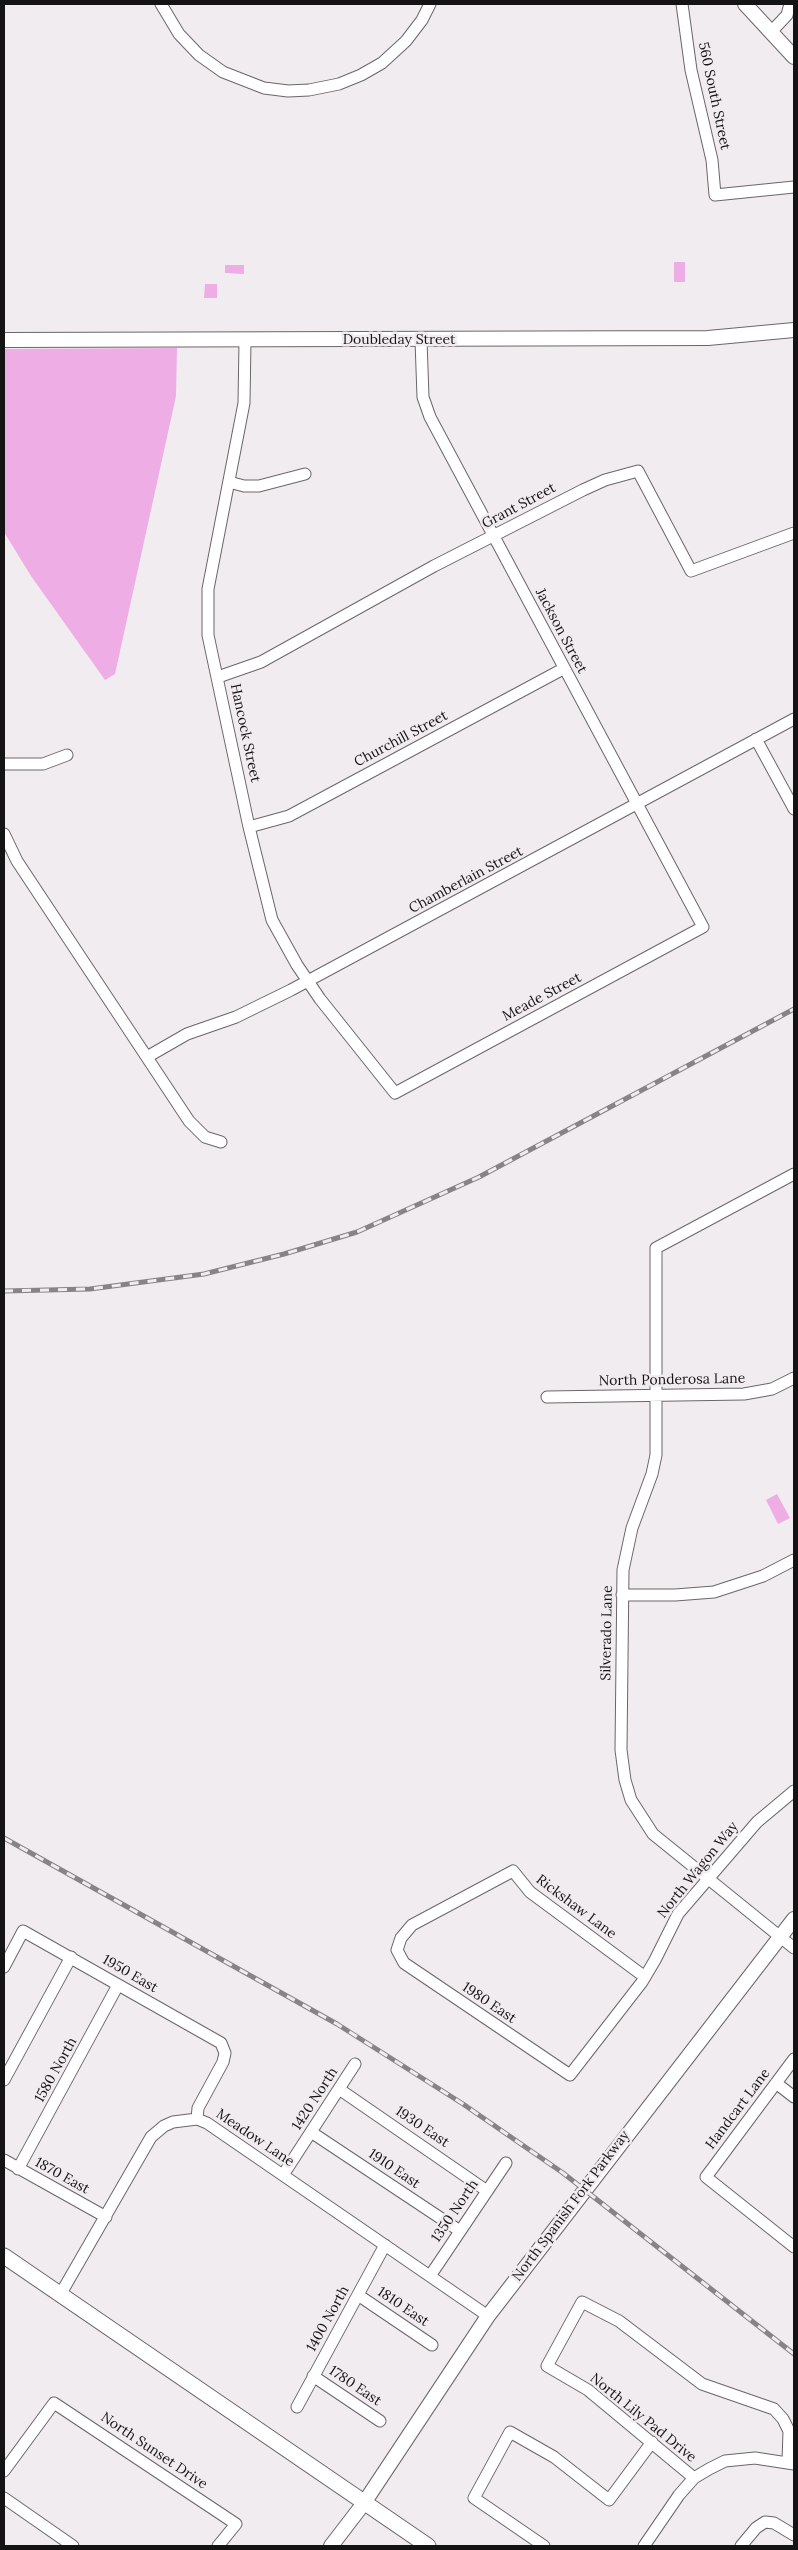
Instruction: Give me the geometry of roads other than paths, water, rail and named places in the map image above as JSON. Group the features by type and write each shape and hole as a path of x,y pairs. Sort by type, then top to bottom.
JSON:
{"main road":[{"path":"4,2256 428,2546"}],"street":[{"path":"161,4 179,34 199,55 223,72 264,88 309,90 339,84 361,76 382,63 406,41 422,20 430,4"},
{"name":"560 South Street","path":"682,4 691,70 712,160 715,195 794,187"},
{"path":"745,4 794,57"},
{"path":"771,32 787,15 790,4"},
{"name":"Doubleday Street","path":"4,340 245,341 722,337 794,330"},
{"name":"Jackson Street","path":"421,340 423,397 430,417 703,927"},
{"name":"Hancock Street","path":"245,341 244,403 211,573 207,608 208,635 249,827 272,920 308,981 395,1093"},
{"name":"Grant Street","path":"218,677 261,662 434,566 494,537 590,486 638,471 691,571 794,533"},
{"path":"229,482 259,486 305,474"},
{"name":"Churchill Street","path":"249,827 289,816 564,669"},
{"name":"Chamberlain Street","path":"147,1057 180,1037 236,1017 308,981 794,720"},
{"path":"756,739 794,809"},
{"path":"4,764 44,764 67,755"},
{"path":"4,834 7,853 193,1127 205,1136 221,1142"},
{"name":"Meade Street","path":"395,1093 703,927"},
{"name":"Silverado Lane","path":"794,1174 656,1248 656,1455 652,1474 636,1514 627,1547 622,1595 621,1750 625,1780 638,1812 653,1834 794,1948"},
{"name":"North Ponderosa Lane","path":"547,1397 744,1394 772,1388 794,1378"},
{"path":"622,1595 675,1595 714,1592 764,1576 794,1560"},
{"name":"North Wagon Way","path":"570,2076 645,1977 678,1914 757,1822 794,1791"},
{"name":"Rickshaw Lane","path":"397,1950 400,1938 412,1925 513,1871 530,1892 645,1977"},
{"name":"North Spanish Fork Parkway","path":"331,2546 364,2503 488,2316 794,1919"},
{"name":"1950 East","path":"4,1967 23,1931 220,2043 225,2053 223,2062 198,2108 197,2119"},
{"name":"1980 East","path":"397,1950 404,1963 570,2076"},
{"path":"4,2080 71,1957"},
{"name":"1580 North","path":"18,2169 118,1985"},
{"name":"Handcart Lane","path":"794,2059 706,2176 794,2246"},
{"name":"1420 North","path":"283,2175 355,2064"},
{"path":"776,2083 794,2097"},
{"name":"1930 East","path":"339,2089 487,2190"},
{"name":"Meadow Lane","path":"60,2295 151,2137 164,2126 183,2120 197,2119 207,2123 488,2316"},
{"name":"1910 East","path":"311,2132 460,2231"},
{"name":"1870 East","path":"4,2160 106,2217"},
{"name":"1350 North","path":"430,2276 506,2163"},
{"name":"1400 North","path":"297,2407 386,2245"},
{"name":"1810 East","path":"358,2295 432,2344"},
{"name":"North Lily Pad Drive","path":"694,2478 588,2390 547,2366 582,2302 619,2321 702,2384 774,2409 784,2419 789,2431 791,2463"},
{"name":"1780 East","path":"313,2376 380,2422"},
{"name":"North Sunset Drive","path":"4,2471 54,2403 236,2524 218,2546"},
{"path":"544,2546 474,2498 510,2432 554,2456 609,2500 652,2442"},
{"path":"644,2546 694,2478 725,2462 755,2458 791,2463"},
{"path":"4,2498 73,2546"},
{"path":"741,2546 756,2528 765,2522 774,2522 794,2535"}],"railway":[{"path":"4,1291 90,1289 204,1274 284,1254 357,1232 479,1177 794,1009"},
{"path":"4,1838 337,2024 463,2104 563,2173 794,2354"}]}
